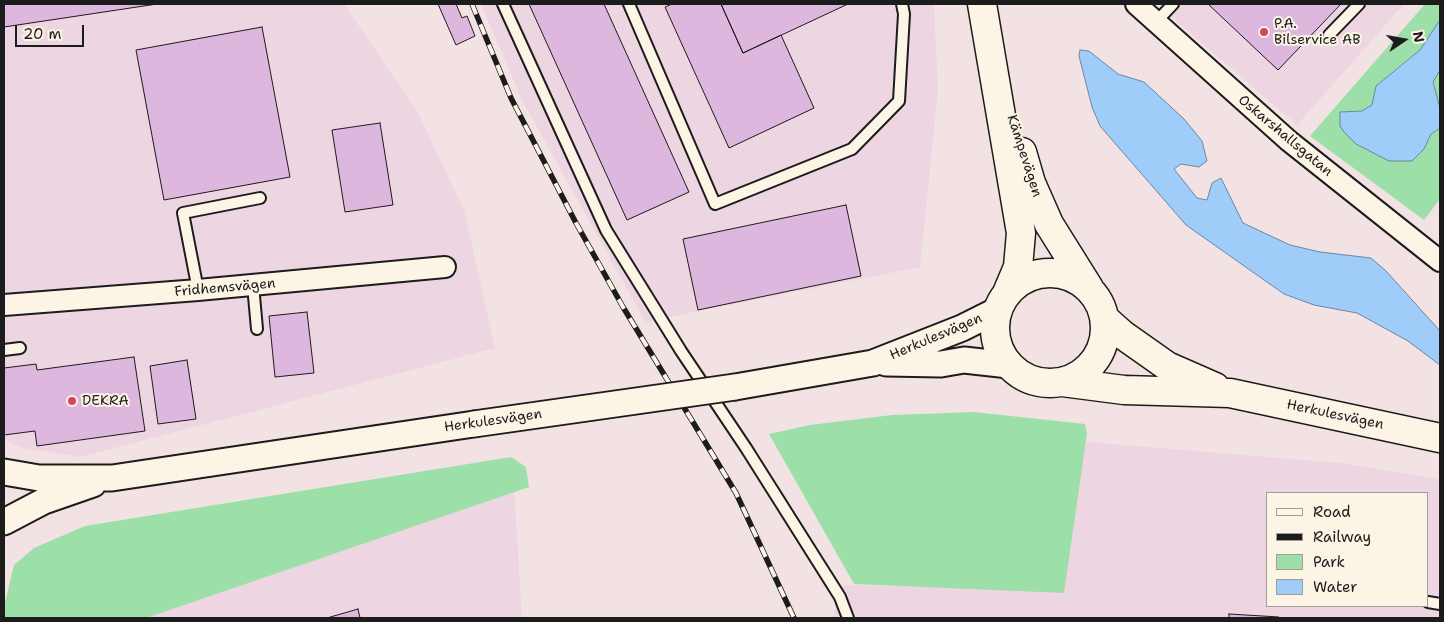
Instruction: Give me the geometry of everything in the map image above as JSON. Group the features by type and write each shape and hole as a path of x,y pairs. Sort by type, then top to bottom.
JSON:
{"main road":[{"name":"Kämpevägen","path":"982,4 1021,233 1018,267 1003,302"},
{"name":"Kämpevägen","path":"990,43 1031,183 1049,224 1089,288"},
{"path":"1056,272 1074,277 1089,288 1100,302 1106,319 1106,336 1101,352 1091,366 1078,376 1062,382 1048,384 1033,381 1020,375 1009,365 1000,352 995,336 995,320 1003,302 1021,281 1038,274 1056,272"},
{"name":"Herkulesvägen","path":"1106,319 1123,336 1167,366 1230,393"},
{"name":"Herkulesvägen","path":"1062,382 1124,390 1230,393 1440,438"}],"street":[{"name":"Oskarshallsgatan","path":"1136,4 1289,141 1440,261"},
{"name":"Fridhemsvägen","path":"4,305 198,290 445,267"},
{"name":"Herkulesvägen","path":"873,363 1003,302"},
{"name":"Herkulesvägen","path":"4,472 39,478 112,478 735,387 873,363 941,364 964,360 1009,365"},
{"name":"Herkulesvägen","path":"4,522 44,501 112,478"}],"lane":[{"path":"503,4 606,230 681,352 746,448 840,597 848,618"},
{"path":"629,4 715,204 852,149 899,101 904,14 902,4"},
{"path":"1156,22 1172,4"},
{"path":"1329,35 1359,4"},
{"path":"198,290 183,213 260,198"},
{"path":"253,285 257,329"},
{"path":"4,350 20,348"}],"shaded area":[{"path":"4,4 344,4 417,111 464,210 495,348 80,457 23,448 4,440"},
{"path":"481,4 934,4 938,90 920,267 646,323 522,100"},
{"path":"1156,4 1404,4 1297,125"},
{"path":"1064,440 1339,463 1440,479 1440,618 832,618 843,585 1061,589"},
{"path":"514,490 522,618 146,618"}],"green space":[{"path":"1425,4 1440,4 1440,20 1420,50 1376,86 1372,105 1362,111 1340,112 1424,149 1431,134 1440,128 1440,199 1424,220 1310,136"},
{"path":"1440,70 1440,108 1433,82"},
{"path":"974,412 1085,424 1087,433 1064,593 854,584 769,434 810,425 892,415"},
{"path":"511,457 526,467 529,487 146,618 4,618 4,607 14,565 34,548 85,526"}],"water":[{"path":"1440,20 1440,70 1433,82 1440,108 1440,128 1431,134 1424,149 1412,161 1389,161 1356,144 1344,132 1340,126 1340,112 1362,111 1372,105 1376,86 1420,50"},
{"path":"1080,50 1089,51 1118,74 1144,82 1184,119 1202,141 1207,161 1199,167 1181,164 1174,169 1197,198 1207,200 1212,183 1221,178 1243,223 1290,245 1320,252 1371,258 1386,271 1440,331 1440,365 1408,341 1357,313 1314,305 1284,294 1186,225 1100,126 1092,107 1079,56"}],"building":[{"path":"4,4 157,4 4,27"},
{"path":"438,4 456,4 462,18 467,16 475,36 456,45"},
{"path":"529,4 604,4 689,192 627,220"},
{"path":"672,4 721,4 743,53 781,35 814,108 729,148 665,7"},
{"path":"721,4 848,4 743,53"},
{"path":"1208,4 1341,4 1278,70"},
{"path":"262,27 290,177 164,200 136,50"},
{"path":"380,123 393,205 345,212 332,130"},
{"path":"846,205 861,276 698,310 683,239"},
{"path":"307,312 314,373 275,377 269,316"},
{"name":"DEKRA","path":"134,357 145,431 37,446 35,431 4,435 4,368 36,364 37,370"},
{"path":"187,360 196,419 158,424 150,366"},
{"path":"358,609 360,618 327,618"},
{"path":"1229,614 1279,617 1279,618 1229,618"}],"railway":[{"path":"472,4 511,98 576,223 623,307 736,493 794,618"}],"place":[{"name":"P.A. Bilservice AB","path":"1264,32"},
{"name":"DEKRA","path":"72,401"}]}
